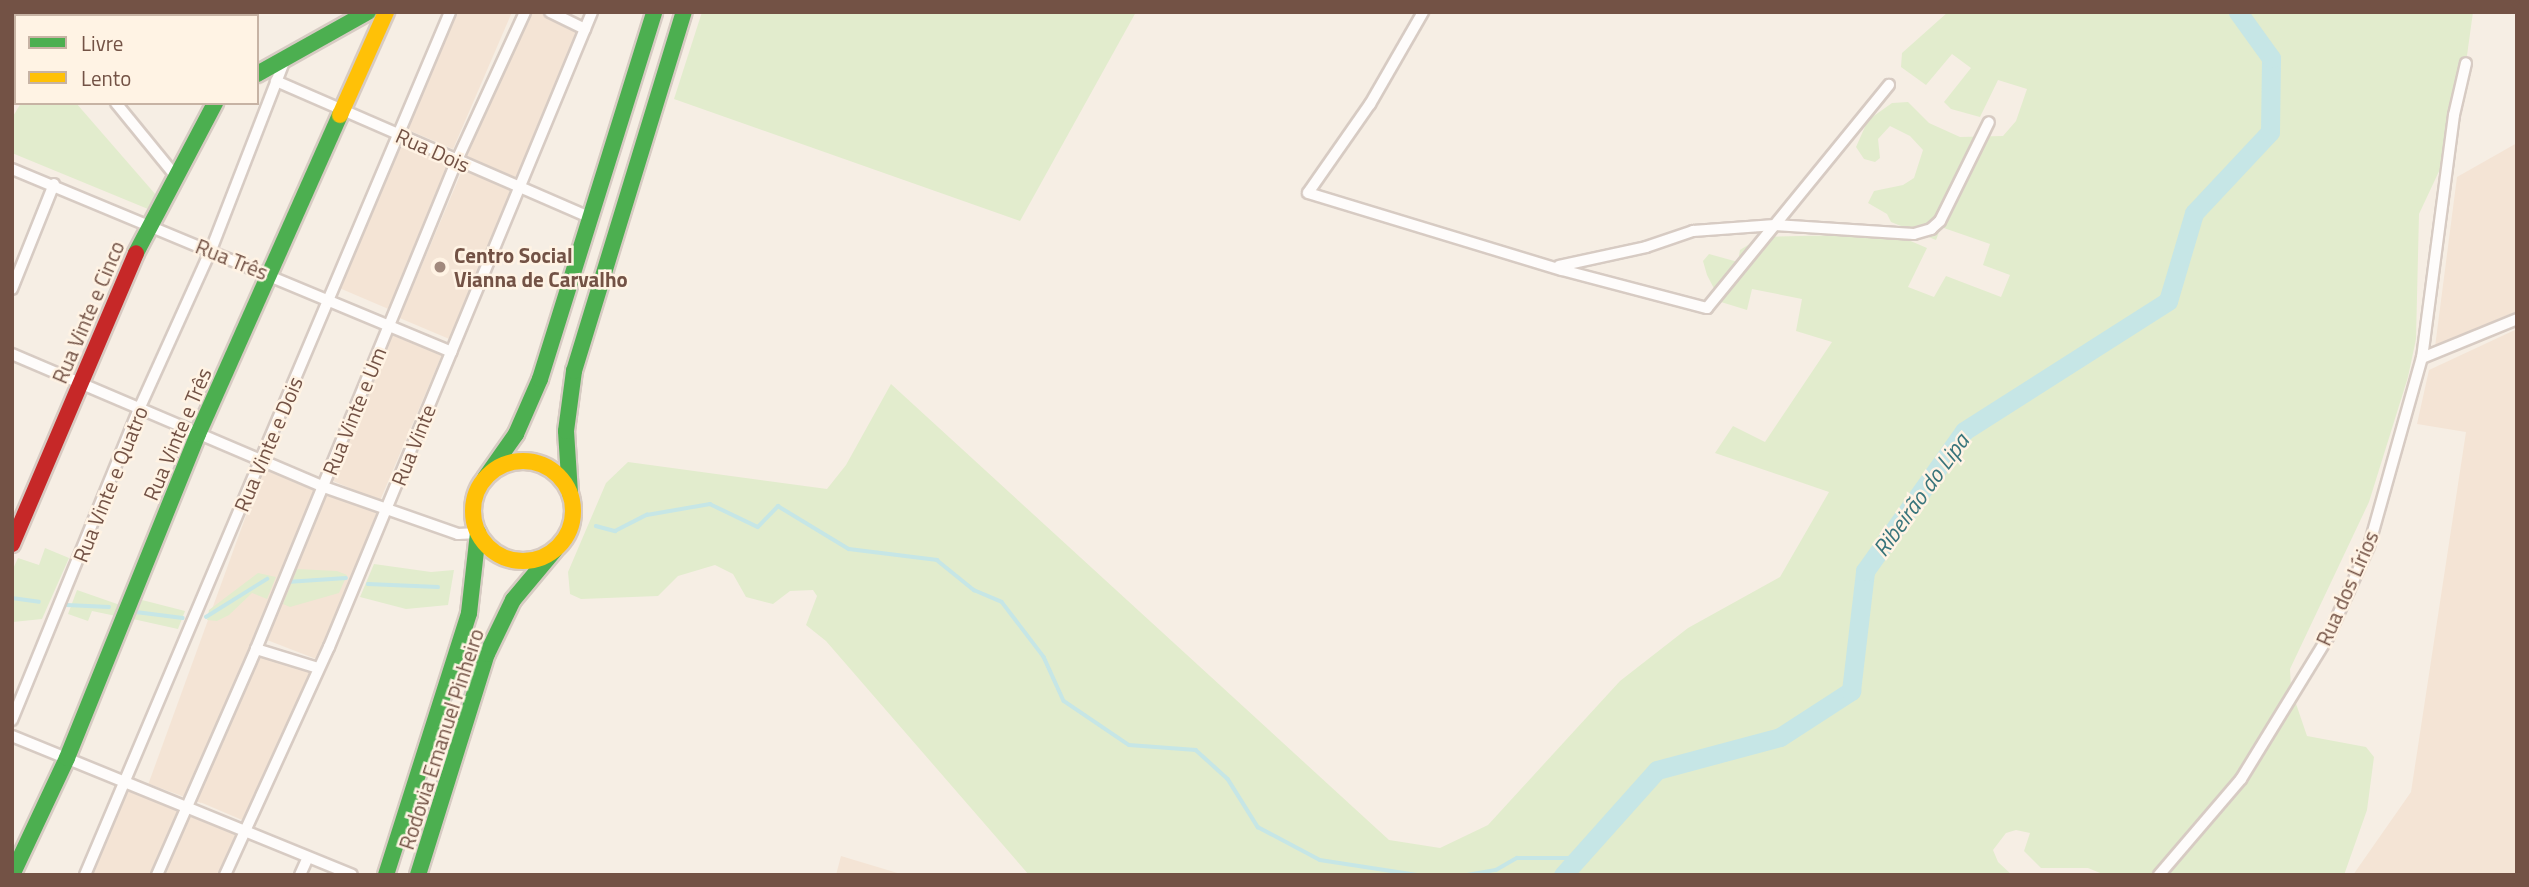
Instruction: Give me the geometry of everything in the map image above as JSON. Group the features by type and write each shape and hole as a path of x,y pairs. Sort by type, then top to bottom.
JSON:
{"main road":[{"path":"259,73 368,12"},
{"name":"Rua Vinte e Três","path":"12,874 67,758 198,434 272,275 340,109 386,12"},
{"path":"654,12 531,405 475,495 473,514 478,533 491,549 510,559 533,559 555,550 572,524 566,431 574,371 684,12"},
{"name":"Rua Vinte e Cinco","path":"12,544 148,226 214,105"},
{"path":"485,478 505,464 529,461 554,472 570,493"},
{"name":"Rodovia Emanuel Pinheiro","path":"386,875 469,613 478,533"},
{"name":"Rodovia Emanuel Pinheiro","path":"418,875 487,654 513,600 555,550"}],"street":[{"name":"Rua Vinte e Dois","path":"85,875 186,629 261,462 450,12"},
{"name":"Rua Vinte e Um","path":"157,875 324,487 457,160 525,12"},
{"path":"550,12 585,29"},
{"name":"Rua Vinte","path":"226,875 388,509 592,12"},
{"path":"1423,12 1370,104 1308,193 1551,267 1707,308 1889,85"},
{"path":"211,250 285,58"},
{"name":"Rua dos Lírios","path":"2160,875 2241,779 2328,637 2369,546 2422,358 2454,115 2466,63"},
{"name":"Rua Dois","path":"276,81 591,218"},
{"path":"118,105 174,174"},
{"path":"1551,267 1625,253 1693,230 1775,225 1913,234 1931,229 1940,221 1989,122"},
{"name":"Rua Três","path":"12,169 390,323 451,352"},
{"path":"12,289 54,184"},
{"name":"Rua Vinte e Quatro","path":"12,720 140,407 211,250"},
{"path":"2422,358 2517,319"},
{"path":"12,354 324,487 458,534 478,533"},
{"path":"256,649 318,668"},
{"path":"12,736 184,809 352,875"},
{"path":"300,875 307,859"}],"shaded area":[{"path":"457,12 512,12 453,149 406,129"},
{"path":"527,12 542,12 581,29 516,178 465,156"},
{"path":"400,140 452,162 389,309 337,287"},
{"path":"2517,143 2517,311 2435,347 2457,177"},
{"path":"464,166 516,188 451,340 400,318"},
{"path":"392,329 444,351 380,501 328,479"},
{"path":"2517,329 2517,875 2353,875 2411,792 2466,432 2417,424 2429,370"},
{"path":"263,469 316,488 201,803 148,784"},
{"path":"325,491 377,511 320,660 268,640"},
{"path":"259,650 311,672 247,822 195,800"},
{"path":"126,789 178,811 151,875 89,875"},
{"path":"189,813 241,835 224,875 162,875"},
{"path":"841,856 904,875 836,875"}],"green space":[{"path":"702,12 1136,12 1020,221 674,99"},
{"path":"1948,12 2473,12 2456,135 2419,214 2416,339 2408,377 2369,502 2290,669 2291,689 2307,736 2366,747 2374,757 2367,810 2344,875 2105,875 2088,868 2041,868 2024,851 2030,833 2016,830 2006,833 1993,850 1998,862 2012,875 1029,875 826,641 806,625 817,596 813,590 790,591 773,604 746,597 733,574 715,565 678,576 658,596 581,599 570,594 568,572 606,483 628,462 827,489 846,465 891,384 1389,840 1440,848 1488,825 1620,681 1688,628 1780,577 1829,492 1715,453 1733,426 1765,442 1832,342 1796,331 1802,299 1752,289 1747,310 1721,302 1703,261 1709,254 1738,262 1740,250 1761,237 1894,234 1927,248 1908,287 1934,297 1946,276 2001,297 2010,275 1983,265 1990,244 1941,227 1936,240 1891,222 1887,214 1868,203 1874,191 1903,185 1914,178 1923,150 1910,136 1890,126 1878,139 1880,158 1875,162 1864,159 1856,147 1868,120 1892,103 1908,102 1929,123 1960,137 2003,136 2016,121 2027,89 1998,80 1980,117 1951,109 1944,102 1971,68 1952,54 1926,85 1901,67 1902,53"},
{"path":"20,105 78,105 156,195 148,209 12,153 12,118"},
{"path":"45,548 69,558 42,619 13,622 12,571 18,558 39,565"},
{"path":"374,564 431,572 454,570 448,605 406,609 360,597"},
{"path":"297,569 337,571 347,575 339,593 290,607 283,604"},
{"path":"258,573 276,577 267,599 252,593 229,615 217,621 207,620 209,610"},
{"path":"77,590 120,605 116,616 92,611 88,621 68,614"},
{"path":"142,600 185,611 178,629 133,619"}],"waterway":[{"name":"Ribeirão do Lipa","path":"1563,875 1657,770 1780,737 1851,691 1865,571 1964,431 2168,301 2194,213 2270,132 2271,58 2238,12"},
{"path":"596,526 615,531 647,515 710,504 758,527 778,506 849,549 937,560 974,590 1002,602 1044,657 1064,701 1129,745 1196,750 1228,779 1258,827 1320,860 1417,875"},
{"path":"287,582 346,578"},
{"path":"206,617 267,579"},
{"path":"368,584 438,587"},
{"path":"12,598 39,602"},
{"path":"67,605 109,607"},
{"path":"136,612 183,618"},
{"path":"1467,875 1496,870 1517,858 1578,858"}],"traffic: fast":[{"path":"259,73 368,12"},
{"path":"485,478 516,434 540,379 654,12"},
{"path":"570,493 566,431 574,371 684,12"},
{"path":"136,253 214,105"},
{"path":"12,875 67,758 198,434 340,115"},
{"path":"386,875 469,613 478,533"},
{"path":"418,875 487,654 513,600 555,550"}],"traffic: slow":[{"path":"340,115 386,12"},
{"path":"523,461 542,465 558,476 569,492 573,511 569,530 558,546 542,557 523,561 504,557 488,546 477,530 473,511 477,492 488,476 504,465 523,461"}],"traffic: jam":[{"path":"12,544 136,253"}],"place":[{"name":"Centro Social Vianna de Carvalho","path":"440,267"}]}
